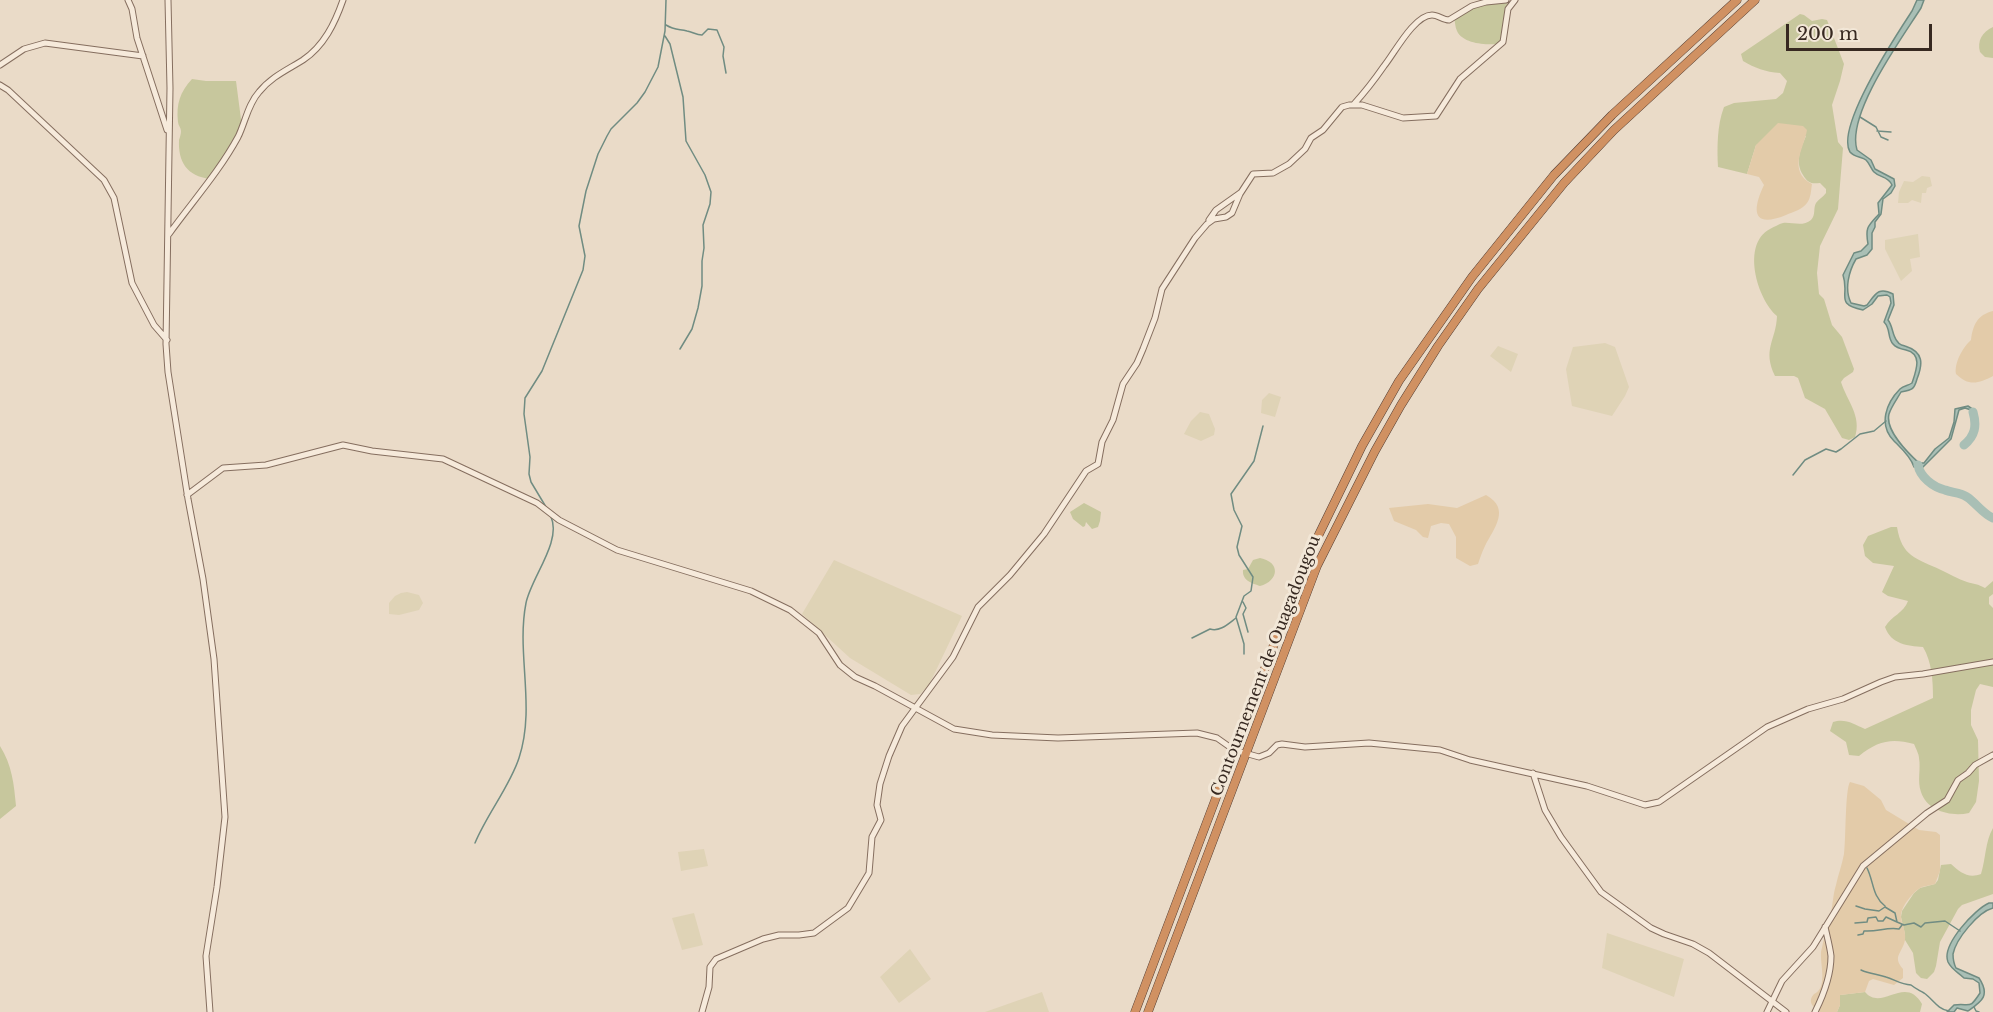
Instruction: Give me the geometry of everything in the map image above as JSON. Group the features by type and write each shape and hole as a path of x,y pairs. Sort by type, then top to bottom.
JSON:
{"highway":[{"name":"Contournement de Ouagadougou","path":"1135,1012 1304,565 1362,446 1394,390 1472,277 1567,161 1612,115 1737,0"},
{"name":"Contournement de Ouagadougou","path":"1148,1012 1317,566 1401,405 1438,346 1478,289 1564,183 1622,122 1755,0"}],"street":[{"path":"130,0 134,30 168,134"},
{"path":"168,0 170,88 166,340 168,372 187,495 204,579 214,659 225,817 206,957 210,1012"},
{"path":"168,235 197,198 238,137 257,93 276,76 317,48 332,25 343,0"},
{"path":"1354,104 1385,66 1404,37 1423,17 1434,15 1449,20 1472,6 1506,0"},
{"path":"1207,224 1214,219 1230,216 1253,174 1273,173 1289,164 1342,107 1354,104 1403,118 1436,116 1461,79 1503,42 1508,9 1515,0"},
{"path":"0,65 24,49 45,43 143,56"},
{"path":"0,85 104,180 110,189 114,198 132,283 154,325 166,340"},
{"path":"702,1012 709,987 710,967 716,959 763,939 779,935 814,933 848,908 869,873 872,837 880,820 877,805 880,784 902,726 954,657 978,607 1010,575 1038,542 1086,471 1098,464 1102,442 1113,420 1123,384 1143,349 1155,318 1162,289 1216,210 1242,191"},
{"path":"187,495 223,468 266,465 343,445 372,451 443,459 537,503 559,520 617,550 751,591 790,610 819,633 840,665 855,677 954,729 992,735 1058,738 1197,733 1217,738 1234,750 1259,757 1282,744 1305,747 1369,743 1440,750 1470,760 1587,786 1645,805 1659,802 1767,727 1808,709 1843,699 1895,677 1953,670 1993,662"},
{"path":"1767,1012 1782,981 1799,964 1863,866 1947,800 1958,780 1975,765 1993,755"},
{"path":"1533,773 1545,810 1600,892 1651,928 1693,944 1709,953 1786,1012"},
{"path":"1815,1012 1830,966 1831,954 1825,927"}],"shaded area":[{"path":"1917,0 1924,0 1921,8 1878,77 1867,97 1860,117 1856,135 1857,150 1871,160 1875,169 1894,179 1895,186 1891,193 1883,199 1881,214 1875,222 1872,233 1872,249 1867,255 1856,259 1851,269 1848,292 1851,303 1864,306 1880,291 1893,294 1894,305 1888,320 1894,336 1900,344 1919,355 1921,364 1914,387 1901,392 1889,414 1890,427 1914,459 1919,463 1924,463 1935,449 1949,438 1955,409 1968,406 1975,413 1975,423 1971,410 1965,408 1959,410 1951,439 1921,469 1914,467 1908,456 1889,435 1885,421 1888,407 1895,395 1912,383 1917,364 1915,355 1897,347 1891,341 1888,327 1884,322 1891,303 1890,297 1878,296 1863,310 1854,308 1846,302 1843,275 1854,253 1861,251 1868,244 1867,230 1879,214 1878,203 1892,185 1874,172 1866,160 1850,152 1848,140 1851,123 1870,81"},
{"path":"1922,176 1930,177 1932,186 1927,188 1926,193 1922,193 1921,203 1912,200 1908,203 1898,203 1899,192 1904,181 1913,182"},
{"path":"1918,234 1920,257 1910,259 1912,271 1901,281 1885,249 1885,240"},
{"path":"1605,343 1615,347 1629,387 1612,416 1572,406 1566,369 1573,347"},
{"path":"1498,346 1518,354 1511,372 1490,356"},
{"path":"1269,393 1281,397 1275,417 1261,413 1262,400"},
{"path":"1200,412 1209,414 1215,429 1214,435 1201,441 1184,434 1191,421"},
{"path":"834,560 962,616 929,685 920,694 911,695 850,658 802,614"},
{"path":"407,592 419,595 423,603 419,610 399,615 389,614 389,603 395,596"},
{"path":"704,849 708,866 681,871 678,852"},
{"path":"1989,903 1993,903 1993,908 1981,915 1969,927 1958,941 1953,954 1956,968 1979,978 1984,989 1983,998 1968,1011 1957,1008 1954,1012 1947,1012 1954,1005 1971,1004 1980,993 1979,983 1973,979 1964,978 1953,969 1948,962 1947,955 1949,946 1961,928 1976,912"},
{"path":"694,913 703,945 682,950 672,918"},
{"path":"1607,933 1684,959 1674,997 1602,968"},
{"path":"910,949 931,979 899,1003 880,977"},
{"path":"1042,992 1049,1012 985,1012"}],"green space":[{"path":"1483,0 1508,0 1502,39 1498,44 1469,41 1464,39 1456,29 1454,17 1485,1"},
{"path":"1800,14 1812,21 1827,20 1844,64 1832,105 1838,142 1843,148 1838,209 1820,246 1817,273 1819,294 1824,299 1832,325 1842,337 1854,369 1841,382 1857,422 1855,437 1849,440 1842,438 1825,409 1805,398 1798,378 1775,376 1771,367 1770,352 1777,316 1763,297 1755,272 1756,247 1761,236 1781,223 1808,222 1813,216 1816,203 1826,193 1826,189 1820,183 1812,183 1805,178 1799,165 1799,156 1806,136 1756,145 1747,174 1718,167 1719,129 1724,107 1734,103 1776,99 1783,93 1787,81 1780,73 1760,69 1743,61 1741,54"},
{"path":"1993,27 1993,58 1985,57 1980,52 1980,41 1983,34"},
{"path":"192,79 236,81 242,127 210,179 195,175 190,171 180,155 181,131 178,122 178,104 184,89"},
{"path":"1084,503 1101,512 1098,527 1092,529 1086,522 1083,527 1073,519 1070,512"},
{"path":"1897,527 1902,545 1917,559 1985,588 1993,581 1993,594 1989,597 1989,604 1993,608 1993,687 1980,684 1976,690 1971,710 1971,725 1978,740 1979,781 1976,802 1969,813 1955,814 1940,811 1924,799 1919,784 1919,756 1914,744 1898,741 1885,742 1859,756 1849,755 1846,742 1830,731 1833,722 1842,721 1865,729 1933,698 1930,665 1923,647 1895,641 1885,627 1904,609 1908,601 1888,596 1882,592 1894,566 1873,563 1865,556 1863,545 1868,536"},
{"path":"1260,558 1272,563 1275,572 1271,580 1260,586 1246,579 1243,570 1248,569 1253,560"},
{"path":"0,746 10,768 16,806 0,819"},
{"path":"1993,828 1993,894 1962,905 1958,909 1940,942 1934,972 1927,979 1921,978 1916,973 1913,953 1905,940 1902,911 1920,888 1935,884 1941,865 1951,864 1968,875 1981,874 1988,839"},
{"path":"1865,992 1872,997 1879,998 1908,992 1922,1004 1920,1012 1837,1012 1840,995"}],"sand":[{"path":"1778,123 1803,126 1807,130 1799,166 1804,179 1812,184 1809,199 1803,207 1767,220 1758,215 1757,209 1764,185 1759,177 1747,174 1756,145"},
{"path":"1993,311 1993,376 1983,381 1969,382 1956,374 1958,360 1971,340 1977,321 1983,315"},
{"path":"1486,495 1498,506 1498,519 1478,564 1470,566 1456,558 1456,537 1449,524 1441,523 1431,526 1428,538 1423,537 1416,530 1394,521 1389,508 1428,504 1457,508"},
{"path":"1850,782 1864,786 1881,800 1886,810 1919,830 1936,832 1940,835 1940,871 1935,884 1918,889 1908,900 1901,913 1905,940 1898,961 1903,969 1903,978 1894,985 1873,979 1869,981 1865,992 1840,995 1837,1012 1820,1012 1813,1006 1811,999 1821,987 1822,982 1821,952 1844,854 1847,794"}],"waterway":[{"path":"546,507 531,482 529,474 530,457 524,414 525,398 542,371 583,270 585,256 579,226 586,191 598,154 611,129 637,103 658,67 665,31 666,0"},
{"path":"666,25 700,35 708,29 717,30 724,47 726,73"},
{"path":"665,36 670,44 683,97 686,141 705,175 711,192 710,204 703,225 702,286 698,308 692,329 680,349"},
{"path":"1860,117 1876,127 1881,137 1888,140"},
{"path":"1877,131 1891,132"},
{"path":"1964,445 1971,438 1974,430 1973,412"},
{"path":"1793,475 1805,460 1826,449 1836,452 1860,434 1874,431 1886,421"},
{"path":"1244,654 1244,644 1236,617 1244,596 1251,591 1253,577 1239,555 1237,547 1242,526 1234,510 1231,494 1254,461 1263,426"},
{"path":"1918,465 1921,474 1932,484 1940,489 1964,495 1993,518"},
{"path":"475,843 515,769 524,739 526,700 523,641 526,603 549,548 553,527 551,517"},
{"path":"1243,602 1246,608 1243,614 1248,632"},
{"path":"1192,638 1210,629 1221,628 1236,618"},
{"path":"1867,868 1875,893 1885,906"},
{"path":"1856,906 1879,911 1885,907 1895,913 1897,922 1904,925 1914,923 1921,927 1925,923 1945,921 1960,931"},
{"path":"1855,923 1867,922 1868,918 1876,917 1878,921 1883,921 1886,917 1897,922"},
{"path":"1858,935 1863,934 1864,931 1899,929 1902,925"},
{"path":"1861,970 1911,985 1927,995 1935,1004 1949,1011"},
{"path":"1974,1007 1979,1012"}]}
